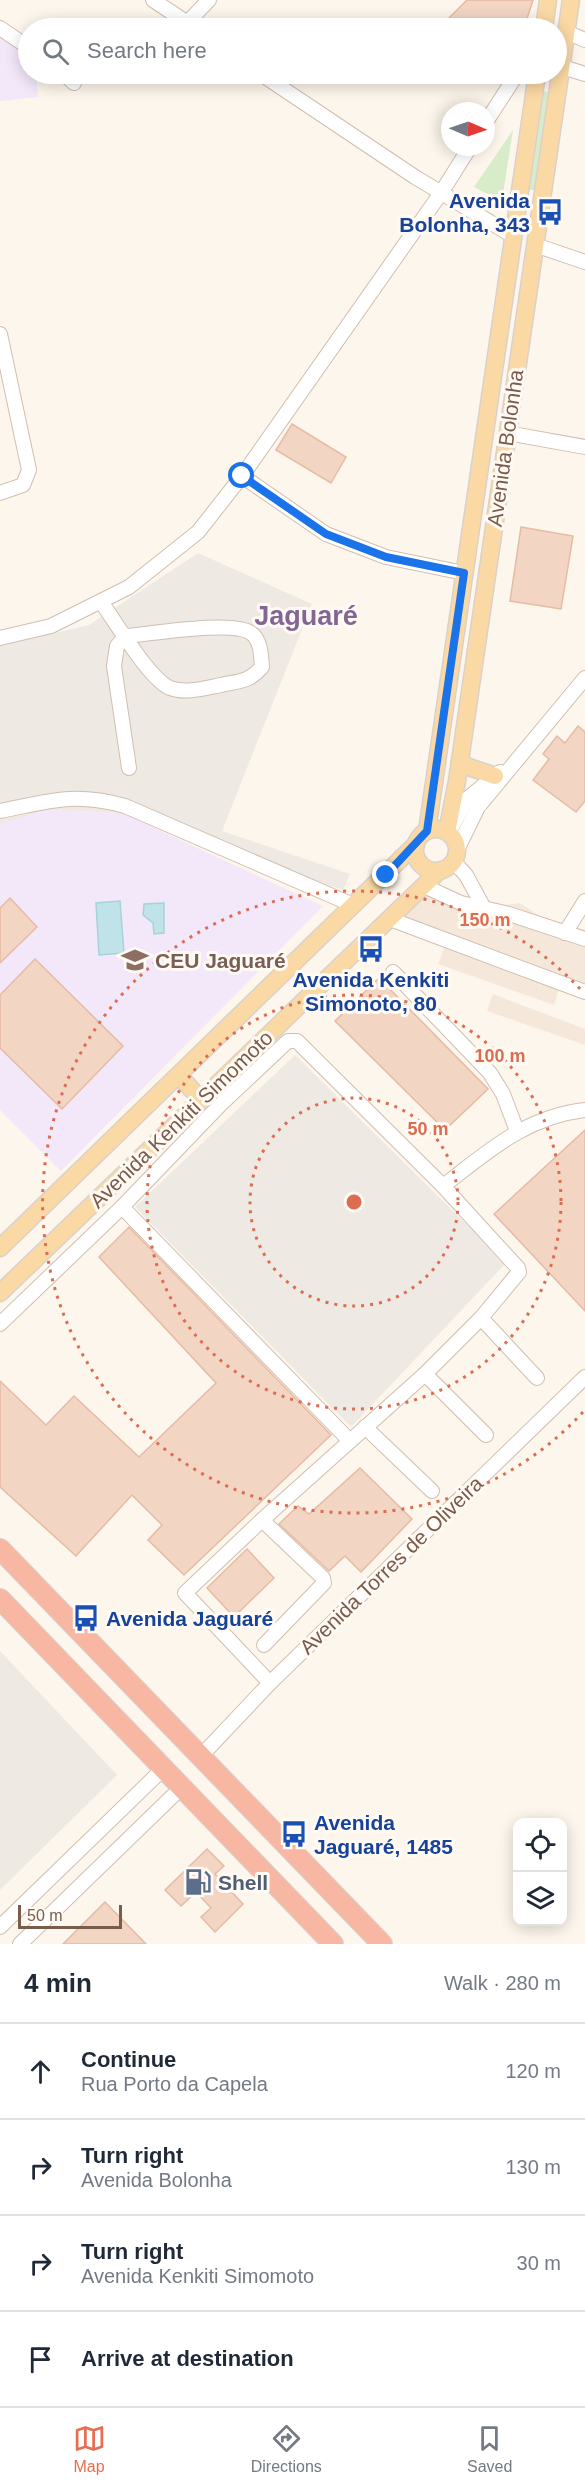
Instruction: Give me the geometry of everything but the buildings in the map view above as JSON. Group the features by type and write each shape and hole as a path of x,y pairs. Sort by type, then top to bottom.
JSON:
{"highway":[{"path":"0,1549 382,1944"},
{"path":"0,1599 333,1944"}],"main road":[{"path":"545,18 548,0"},
{"name":"Avenida Bolonha","path":"567,26 571,0"},
{"name":"Avenida Bolonha","path":"427,831 536,84"},
{"name":"Avenida Bolonha","path":"448,833 535,245 556,84"},
{"path":"460,760 466,766 495,776"},
{"path":"439,829 448,833 455,841 450,861 429,870 419,863 416,844 427,831 439,829"},
{"name":"Avenida Kenkiti Simomoto","path":"0,1248 416,844"},
{"name":"Avenida Kenkiti Simomoto","path":"0,1293 450,861"},
{"path":"179,1075 201,1100"}],"street":[{"path":"153,0 179,18"},
{"path":"197,18 209,0"},
{"path":"0,28 18,40"},
{"path":"567,32 585,40"},
{"path":"567,68 585,74"},
{"path":"276,84 441,193 513,236"},
{"path":"495,108 511,84"},
{"path":"0,638 51,626 101,602 129,587 198,532 242,476 441,193 464,156"},
{"path":"535,245 585,262"},
{"path":"0,334 29,470 23,485 0,493"},
{"path":"507,433 585,447"},
{"path":"242,476 326,534 386,557 464,573"},
{"path":"101,602 126,636 156,679 171,688 193,691 253,678 262,667 261,649 252,634 235,626 126,636 117,646 114,666 129,768"},
{"path":"484,908 466,875 450,861 471,816 585,678"},
{"path":"448,833 467,799 512,765"},
{"path":"0,812 77,797 95,798 125,806 353,905"},
{"path":"424,886 461,903 585,939"},
{"path":"565,933 585,901"},
{"path":"390,918 585,992"},
{"path":"393,972 490,1073 503,1094 517,1131"},
{"path":"0,1324 122,1207 221,1104 292,1040 301,1044 443,1186 518,1269 481,1318 424,1374 262,1520 185,1593 270,1683"},
{"path":"443,1186 517,1131 543,1118 585,1110"},
{"path":"122,1207 350,1441"},
{"path":"481,1318 537,1378"},
{"path":"424,1374 486,1435"},
{"name":"Avenida Torres de Oliveira","path":"201,1756 270,1683 585,1377"},
{"path":"365,1427 432,1491"},
{"path":"262,1520 324,1580 264,1645"},
{"path":"0,1927 164,1768"},
{"path":"20,1944 182,1787"}],"shaded area":[{"path":"0,34 18,46 18,84 37,84 38,97 0,101"},
{"path":"198,553 312,604 222,831 350,874 343,890 122,813 47,810 0,824 0,646 89,625"},
{"name":"CEU Jaguaré","path":"47,810 122,813 323,906 61,1171 0,1110 0,824"},
{"path":"424,886 484,908 520,903 565,933 585,939 585,990 390,919"},
{"path":"445,946 559,988 554,1005 438,964"},
{"path":"493,994 585,1029 585,1045 487,1011"},
{"path":"295,1055 506,1263 351,1427 135,1207"},
{"path":"0,1651 117,1775 0,1890"}],"green space":[{"path":"543,91 549,92 534,190 529,190"},
{"path":"513,130 502,200 501,201 474,187"}],"water":[{"path":"120,901 124,953 99,955 96,903"},
{"path":"164,903 164,933 154,934 153,923 143,915 144,904"}],"place":[{"name":"Avenida Bolonha, 343","path":"550,212"},
{"name":"Avenida Kenkiti Simonoto, 80","path":"371,949"},
{"name":"CEU Jaguaré","path":"135,960"},
{"name":"Avenida Jaguaré","path":"86,1618"},
{"name":"Avenida Jaguaré, 1485","path":"294,1834"},
{"name":"Shell","path":"198,1882"}],"district":[{"name":"Jaguaré","path":"306,616"}],"route":[{"path":"242,476 326,534 386,557 464,573 427,831 386,875"}]}
